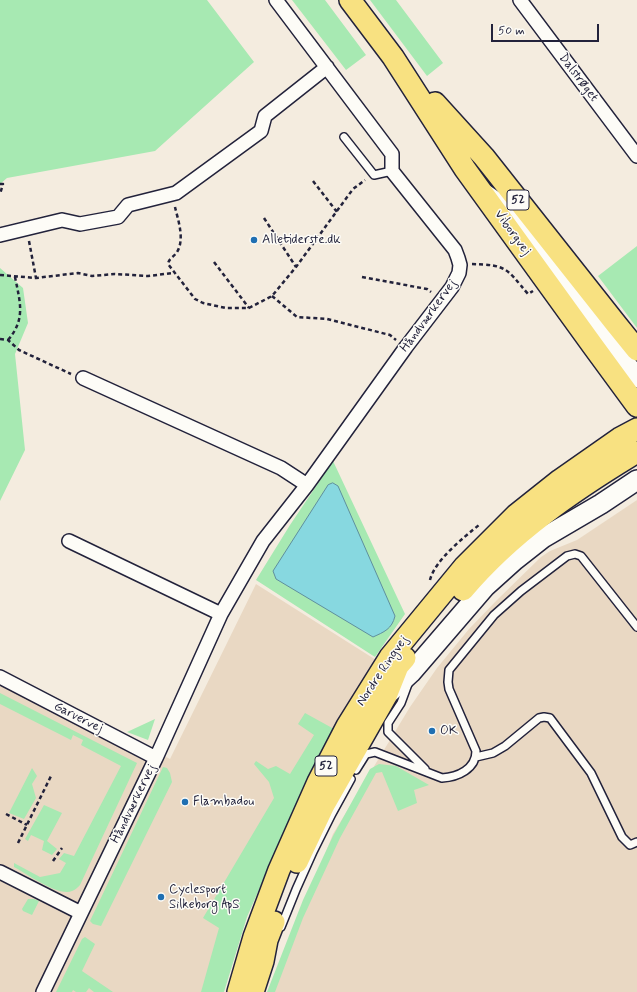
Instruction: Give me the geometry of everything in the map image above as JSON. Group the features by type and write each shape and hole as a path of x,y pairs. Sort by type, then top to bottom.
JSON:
{"main road":[{"name":"Viborgvej","path":"350,0 393,57 482,192 592,346 637,406"},
{"name":"Viborgvej","path":"393,57 484,157 637,350"},
{"path":"482,192 508,210 533,240 637,378"},
{"name":"Nordre Ringvej","path":"238,992 254,937 279,870 309,801 347,726 390,657 464,567 516,515 590,459 620,438 637,429"},
{"path":"386,696 398,666 473,578 527,526 595,478 637,452"},
{"name":"Nordre Ringvej","path":"253,992 267,955 267,940 294,868 324,805 386,696 411,673 485,587 516,560 544,538 637,480"}],"street":[{"path":"276,0 392,154 392,172"},
{"name":"Dalstrøget","path":"520,0 637,156"},
{"path":"0,235 62,220 80,224 118,217 128,205 176,193 261,131 265,116 327,67"},
{"name":"Håndværkervej","path":"43,992 156,758 221,614 263,541 307,485 406,347 456,282 460,273 460,265 454,250 392,172"},
{"path":"83,378 281,468 307,485"},
{"path":"69,541 221,614"},
{"name":"Garvervej","path":"0,677 156,758"},
{"path":"0,872 81,913"}],"lane":[{"path":"344,137 374,175 392,172"},
{"path":"476,758 476,751 449,689 449,670 494,616 537,578 567,556 578,554 591,567 637,627"},
{"path":"411,673 401,703 388,723 388,732 428,771"},
{"path":"278,935 320,837 348,783 366,754 375,752 428,771 442,778 453,776 468,768 476,758 493,753 505,746 539,718 550,718 590,773 622,837 630,845 637,842"}],"path":[{"path":"172,194 180,241 177,252 169,260 168,264 174,273 195,299 203,303 226,308 249,308 272,296 296,267 353,189 374,175"},
{"path":"313,181 337,212"},
{"path":"0,184 3,184 0,194"},
{"path":"264,218 296,267"},
{"path":"32,255 36,278"},
{"path":"214,262 249,308"},
{"path":"460,265 490,264 503,267 511,273 528,294 546,281"},
{"path":"0,275 36,278 78,273 92,276 115,274 148,276 174,273"},
{"path":"8,340 14,333 19,323 21,304 15,277"},
{"path":"362,277 426,289 443,299"},
{"path":"272,296 297,317 327,319 390,335 406,347"},
{"path":"0,339 8,340 20,350 77,377 83,378"},
{"path":"18,843 52,774"},
{"path":"6,814 27,824"},
{"path":"53,861 62,848"}],"shaded area":[{"path":"637,500 637,992 270,992 333,834 410,707 437,668 469,629 541,557 550,551 577,540"},
{"path":"256,584 376,660 336,725 302,790 246,915 222,992 0,992 0,671 170,759"}],"green space":[{"path":"0,0 207,0 254,62 155,151 7,178 0,184"},
{"path":"292,0 325,0 366,55 346,70"},
{"path":"370,0 396,0 443,63 427,76"},
{"path":"637,246 637,328 598,276"},
{"path":"0,268 23,288 28,323 15,354 25,450 0,501"},
{"path":"333,461 405,614 375,657 256,580 290,525"},
{"path":"0,693 137,763 80,885 72,891 59,891 51,888 14,867 14,863 40,877 60,873 66,863 59,859 64,853 74,856 121,766 81,745 83,740 73,735 71,740 0,704"},
{"path":"305,713 334,729 305,784 247,917 224,992 201,992 219,928 203,918 274,798 269,782 254,764 256,761 268,769 276,766 290,774 314,735 298,724"},
{"path":"155,719 148,740 127,732"},
{"path":"379,764 396,766 429,785 414,790 417,803 398,811 382,772 376,773 340,838 303,918 275,992 267,992 303,900 333,836 370,769"},
{"path":"163,767 167,768 170,773 172,782 101,926 93,924 90,921"},
{"path":"32,768 37,776 32,784 36,798 24,819 9,813"},
{"path":"44,805 62,813 47,841 57,849 52,855 42,850 44,841 31,835 28,841 25,839"},
{"path":"28,899 39,901 32,915 23,911 22,909"},
{"path":"85,937 95,944 82,971 113,992 94,992 89,988 86,992 76,992 73,990 72,992 56,992 82,939"}],"water":[{"path":"333,483 338,486 395,616 390,627 384,632 373,637 276,579 273,571 328,485"}],"place":[{"name":"Alletiderste.dk","path":"254,240"},
{"name":"OK","path":"432,731"},
{"name":"Flambadou","path":"185,802"},
{"name":"Cyclesport Silkeborg ApS","path":"161,897"}]}
